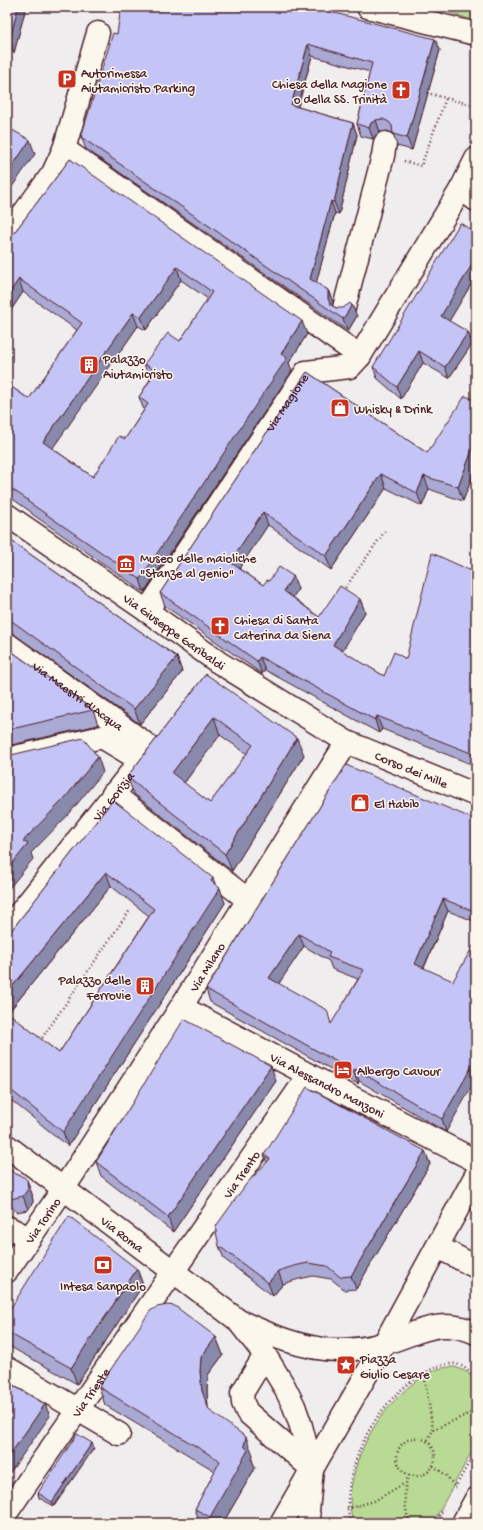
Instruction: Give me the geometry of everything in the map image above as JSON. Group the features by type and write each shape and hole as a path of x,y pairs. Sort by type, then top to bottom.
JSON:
{"street":[{"path":"368,7 476,34"},
{"path":"7,236 53,173 64,149 98,32"},
{"path":"344,308 385,143"},
{"path":"64,149 360,356"},
{"name":"Via Magione","path":"147,611 306,372 350,367 360,356 468,194 476,159"},
{"name":"Via Giuseppe Garibaldi","path":"7,515 147,611 218,662 347,742"},
{"name":"Via Maestri d'Acqua","path":"7,644 145,754"},
{"path":"203,680 218,662"},
{"name":"Via Gorizia","path":"7,929 165,729"},
{"path":"7,759 102,737 145,754"},
{"name":"Corso dei Mille","path":"347,742 476,795"},
{"name":"Via Milano","path":"64,1188 181,1007 347,742"},
{"path":"113,794 248,900"},
{"name":"Via Alessandro Manzoni","path":"181,1007 308,1075 476,1161"},
{"name":"Via Trento","path":"173,1272 308,1075"},
{"name":"Via Roma","path":"7,1146 239,1321"},
{"path":"281,1523 384,1344 476,1175"},
{"name":"Via Torino","path":"7,1271 64,1188"},
{"path":"7,1227 29,1238"},
{"path":"438,1247 476,1267"},
{"name":"Via Trieste","path":"7,1512 173,1272"},
{"path":"239,1321 295,1344 337,1350 370,1347 384,1344 416,1331 434,1327 453,1326 476,1333"},
{"path":"239,1321 265,1355 294,1406 301,1426 312,1469 308,1511 310,1523"},
{"path":"265,1355 242,1393 242,1403 248,1412 312,1469"},
{"path":"7,1368 118,1434"},
{"path":"463,1523 476,1499"}],"path":[{"path":"428,94 476,106"},
{"path":"399,159 420,166 446,98"},
{"path":"340,595 385,531"},
{"path":"36,1046 130,910"},
{"path":"350,1523 347,1509 349,1483 358,1453 371,1428 384,1408 403,1388 424,1373 441,1365 455,1364 468,1370 476,1378"},
{"path":"424,1373 433,1430"},
{"path":"427,1441 433,1430 476,1412"},
{"path":"421,1438 427,1441 434,1450 435,1461 433,1466 430,1471 420,1476 409,1475 403,1472 399,1467 397,1454 399,1448 408,1439 421,1438"},
{"path":"433,1466 446,1475 455,1487"},
{"path":"409,1475 405,1483 406,1514 409,1523"},
{"path":"347,1509 374,1501 405,1483"}],"green space":[{"path":"431,7 476,7 476,21"},
{"path":"446,1367 455,1367 467,1372 476,1381 476,1444 433,1523 353,1523 350,1493 355,1468 367,1439 375,1425 395,1400 418,1380 436,1370"}],"building":[{"path":"7,7 18,7 10,40 7,39"},
{"path":"121,7 312,7 435,39 407,138 393,134 392,126 389,122 383,119 376,120 371,123 369,128 357,124 372,63 308,44 291,105 353,123 334,202 331,201 310,279 328,290 328,299 331,305 336,308 343,308 350,303 352,305 343,319 81,137 113,33 117,34"},
{"path":"7,127 30,140 7,174"},
{"path":"70,159 302,321 281,354 287,358 140,579 7,486 7,384 29,399 82,323 19,279 7,296 7,242","holes":["177,267 212,292 180,341 168,333 144,364 156,371 139,397 148,404 125,439 119,436 93,477 43,442 133,313 141,317"]},
{"path":"460,223 476,233 476,258 441,316 468,332 445,367 419,351 397,387 373,367"},
{"path":"307,372 427,453 465,396 476,400 476,440 458,487 424,476 417,493 381,474 326,556 263,512 230,562 263,585 267,580 269,581 279,567 293,576 284,591 319,617 340,586 360,599 333,645 384,676 394,652 406,659 432,553 476,573 476,755 377,716 375,720 260,657 257,661 160,593"},
{"path":"7,538 177,657 134,709 7,618"},
{"path":"7,648 93,710 7,730"},
{"path":"206,674 297,738 225,854 127,777","holes":["214,717 253,745 210,803 172,773"]},
{"path":"83,738 98,757 64,799 23,841 28,844 7,870 7,756"},
{"path":"346,765 476,820 476,912 443,899 415,964 453,981 476,941 476,1059 442,1119 355,1069 353,1071 206,989","holes":["299,934 330,952 328,957 364,970 331,1024 327,1010 269,978"]},
{"name":"Palazzo delle Ferrovie","path":"113,800 213,878 211,881 220,888 63,1132 7,1087 7,1012 59,1053 154,909 106,872 7,993 7,936"},
{"path":"184,1019 271,1066 168,1217 96,1162"},
{"path":"307,1087 425,1151 351,1276 340,1277 327,1266 308,1263 278,1271 268,1283 219,1246 216,1226 247,1183 270,1159 264,1155"},
{"path":"7,1168 27,1180 28,1189 23,1196 11,1199 7,1194"},
{"path":"69,1216 137,1269 71,1368 7,1332 7,1314"},
{"path":"167,1305 175,1306 216,1337 201,1357 200,1372 202,1391 209,1410 246,1437 244,1446 248,1450 210,1517 195,1509 220,1461 99,1387 150,1311 157,1307"},
{"path":"7,1382 45,1404 7,1459"},
{"path":"77,1434 92,1443 52,1502 38,1493"}],"place":[{"name":"Autorimessa Aiutamicristo Parking","path":"67,79"},
{"name":"Chiesa della Magione o della SS. Trinità","path":"401,90"},
{"name":"Palazzo Aiutamicristo","path":"89,365"},
{"name":"Whisky & Drink","path":"340,408"},
{"name":"Museo delle maioliche \"Stanze al genio\"","path":"126,564"},
{"name":"Chiesa di Santa Caterina da Siena","path":"220,626"},
{"name":"El Habib","path":"360,803"},
{"name":"Palazzo delle Ferrovie","path":"145,986"},
{"name":"Albergo Cavour","path":"343,1070"},
{"name":"Intesa Sanpaolo","path":"103,1265"},
{"name":"Piazza Giulio Cesare","path":"346,1365"}]}
